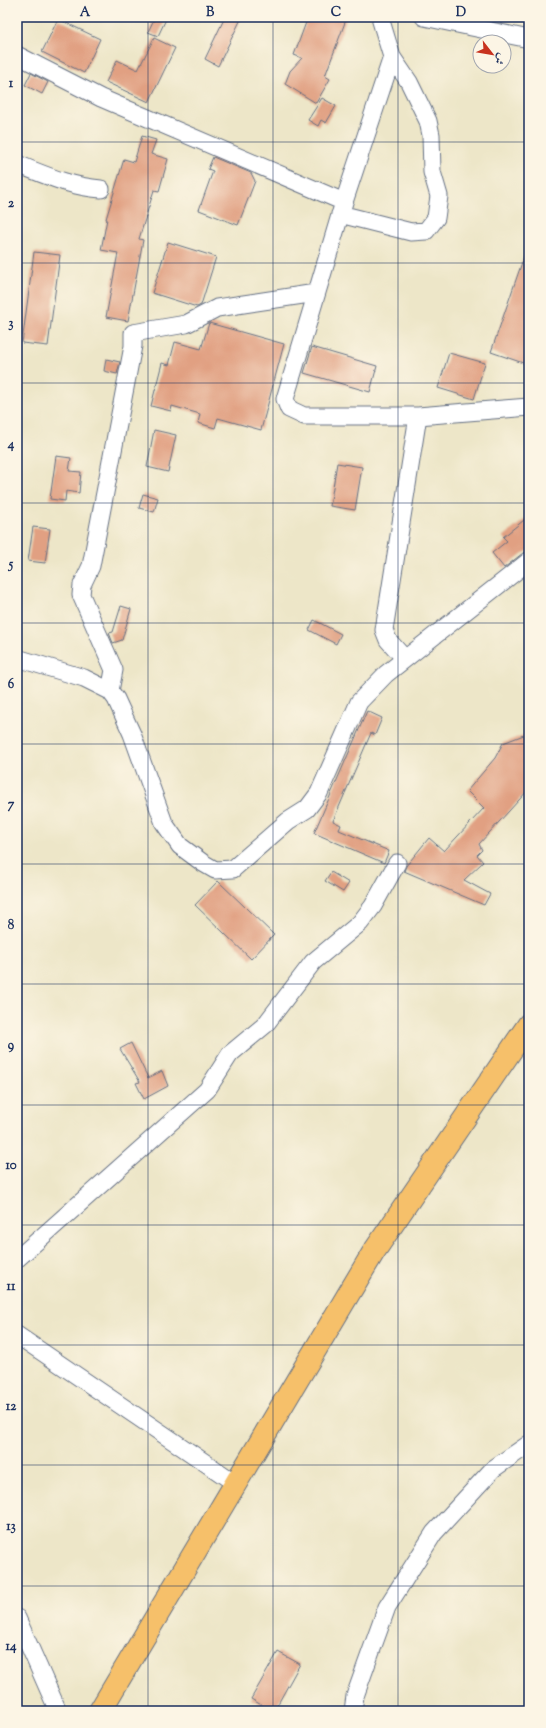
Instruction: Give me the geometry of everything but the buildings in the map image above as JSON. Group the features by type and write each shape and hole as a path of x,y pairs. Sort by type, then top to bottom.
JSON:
{"main road":[{"path":"100,1711 373,1252 529,1024"}],"street":[{"path":"424,17 529,39"},
{"path":"17,55 101,98 342,208 411,232 426,231 436,218 439,196 432,172 431,135 428,121 408,82 392,57 384,18"},
{"path":"392,57 342,208 285,399 289,409 304,416 418,416 529,407"},
{"path":"17,164 83,188 101,189"},
{"path":"110,691 114,670 81,595 82,585 91,566 133,346 133,333 186,324 217,308 316,293"},
{"path":"405,659 388,640 384,630 418,416"},
{"path":"17,658 84,678 110,691 116,700 132,734 164,823 176,841 180,846 215,870 234,869 288,821 307,809 319,793 359,702 386,674 529,561"},
{"path":"17,1259 207,1090 230,1054 265,1025 313,962 360,923 373,906 397,863"},
{"path":"17,1335 235,1483"},
{"path":"353,1711 355,1696 387,1607 434,1533 493,1469 529,1444"},
{"path":"17,1618 58,1711"}]}
